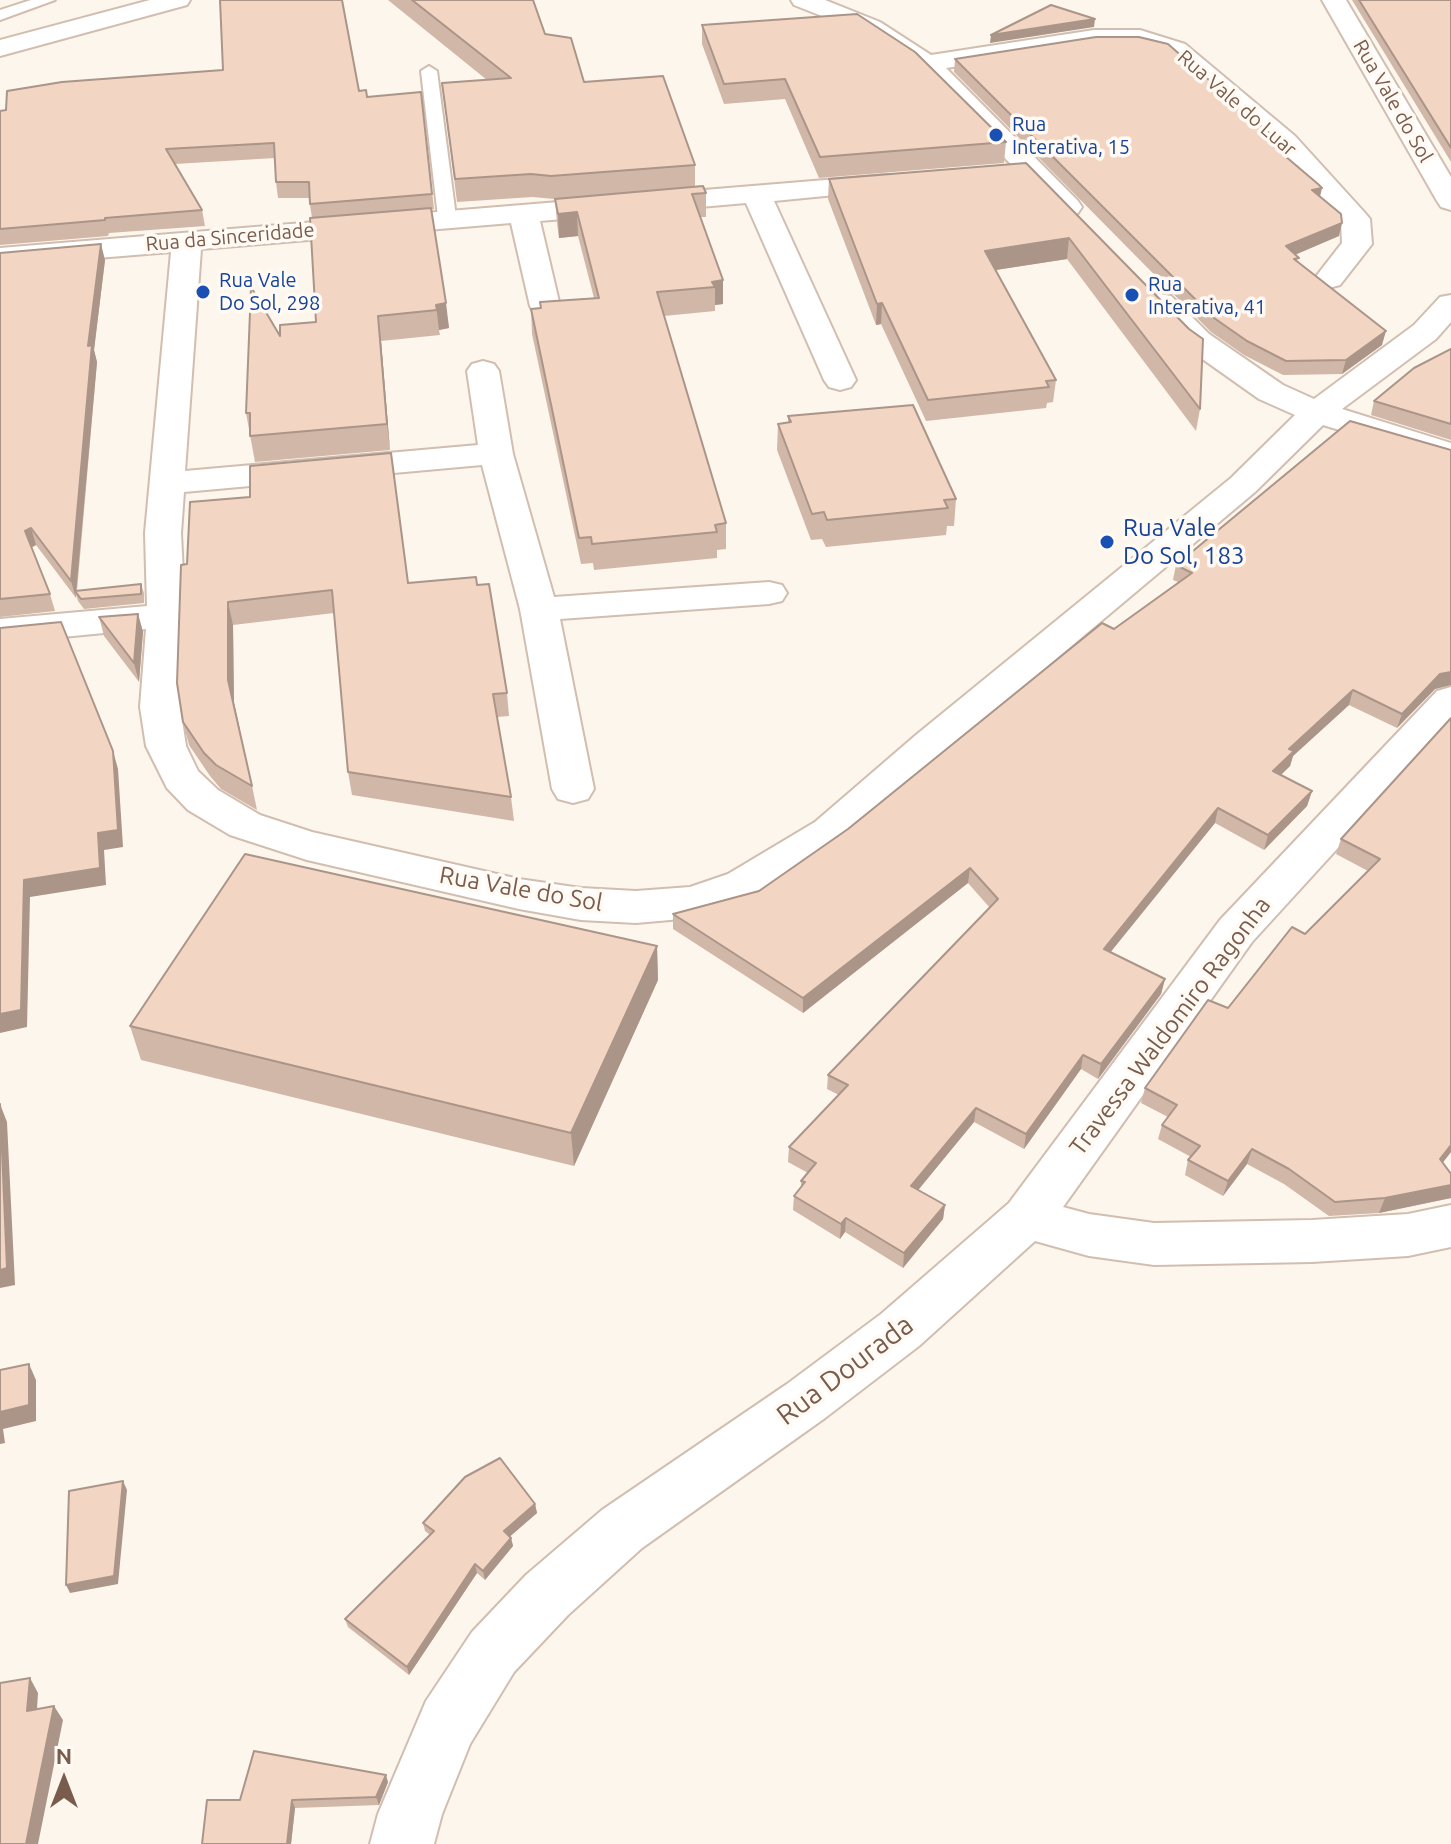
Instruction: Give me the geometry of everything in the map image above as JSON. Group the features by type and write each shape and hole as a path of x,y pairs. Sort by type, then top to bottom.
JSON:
{"street":[{"path":"0,48 178,0"},
{"path":"803,0 871,27 927,63 1085,223"},
{"name":"Rua Vale do Sol","path":"1334,0 1451,201"},
{"name":"Rua Vale do Luar","path":"927,63 1094,38 1140,38 1176,49 1285,142 1355,219 1357,244 1329,279"},
{"path":"991,175 1034,171"},
{"name":"Rua da Sinceridade","path":"0,257 447,217 524,214 919,181"},
{"path":"756,193 840,380"},
{"path":"524,214 545,306"},
{"name":"Rua Vale do Sol","path":"187,242 163,533 166,616 160,707 166,746 181,778 203,800 245,825 307,845 519,894 581,904 636,907 693,902 743,885 830,832 930,744 1243,485 1317,412 1425,332 1451,304"},
{"path":"1141,283 1198,341 1271,392 1317,412 1451,454"},
{"path":"483,371 496,454 539,609 573,789"},
{"path":"169,483 496,454"},
{"path":"539,609 769,593"},
{"path":"0,631 166,616"},
{"name":"Travessa Waldomiro Ragonha","path":"1027,1218 1236,931 1451,700"},
{"path":"1027,1218 1089,1235 1154,1244 1312,1241 1408,1235 1451,1226"},
{"name":"Rua Dourada","path":"402,1844 410,1814 448,1723 493,1652 547,1595 622,1529 806,1401 900,1330 1027,1218"}],"lane":[{"path":"0,15 47,0"},
{"path":"429,71 447,217"}],"building":[{"path":"220,0 342,0 359,91 366,90 367,97 421,92 432,194 310,204 309,182 276,182 274,143 166,149 202,210 0,229 0,111 6,110 7,91 62,82 223,70"},
{"path":"412,0 533,0 545,34 571,38 584,82 663,76 695,165 551,176 531,174 455,179 442,83 511,78"},
{"path":"1359,0 1451,0 1451,148"},
{"path":"1051,5 1095,19 991,35"},
{"path":"857,14 915,52 1006,142 820,157 785,79 724,84 702,25"},
{"path":"1096,37 1139,37 1168,44 1274,137 1265,139 1322,188 1312,190 1341,214 1342,223 1286,246 1299,258 1294,259 1386,331 1346,360 1286,361 1247,341 1214,318 955,59"},
{"path":"1026,163 1189,329 1203,339 1200,409 1069,238 985,251 1056,380 1046,381 1049,387 928,400 882,303 877,304 829,179"},
{"path":"703,186 706,193 692,194 723,280 712,282 715,287 657,292 726,523 715,525 717,532 592,544 591,537 579,538 531,309 541,308 540,302 599,298 577,212 558,214 555,199"},
{"path":"431,208 446,303 436,305 437,310 378,316 387,424 250,436 250,413 246,413 251,287 280,336 280,325 316,322 310,218"},
{"path":"101,244 88,346 92,345 71,581 31,528 25,531 50,594 0,599 0,253"},
{"path":"1451,349 1451,424 1374,401 1414,368"},
{"path":"913,405 956,499 944,500 948,508 827,520 824,512 812,514 778,424 791,422 788,416"},
{"path":"1350,421 1451,450 1451,672 1440,674 1402,714 1353,690 1289,749 1294,751 1273,771 1312,791 1268,835 1218,808 1104,949 1165,979 1101,1064 1083,1055 1026,1134 976,1108 911,1186 945,1205 904,1253 846,1218 841,1224 794,1196 805,1182 801,1181 816,1163 789,1147 848,1085 828,1075 998,899 970,868 803,998 673,914 759,891 848,829 1102,623 1114,629 1192,573 1176,565"},
{"path":"391,453 408,583 476,577 477,585 489,584 507,693 493,694 511,797 348,772 332,590 228,602 228,680 252,786 216,765 183,722 177,683 181,565 187,564 190,502 250,497 250,466"},
{"path":"141,584 141,594 81,599 75,591"},
{"path":"138,614 134,663 99,617"},
{"path":"61,622 113,751 118,830 98,833 100,868 24,880 21,1010 0,1014 0,628"},
{"path":"1451,718 1451,1145 1440,1159 1451,1174 1451,1185 1385,1198 1335,1202 1289,1169 1252,1149 1228,1181 1188,1160 1200,1146 1162,1125 1177,1105 1145,1088 1208,1000 1228,1008 1292,927 1305,934 1380,859 1341,839"},
{"path":"245,854 657,946 571,1133 130,1026"},
{"path":"0,1104 7,1268 0,1270"},
{"path":"29,1364 29,1405 0,1412 0,1370"},
{"path":"500,1458 535,1504 504,1531 511,1538 483,1571 475,1564 407,1667 345,1619 434,1531 423,1523 465,1477"},
{"path":"123,1481 114,1576 66,1585 69,1491"},
{"path":"30,1678 27,1711 54,1706 26,1844 0,1844 0,1683"},
{"path":"254,1751 386,1775 376,1797 292,1800 287,1844 202,1844 207,1800 240,1800"}],"place":[{"name":"Rua Interativa, 15","path":"996,135"},
{"name":"Rua Vale Do Sol, 298","path":"203,292"},
{"name":"Rua Interativa, 41","path":"1132,295"},
{"name":"Rua Vale Do Sol, 183","path":"1107,542"}]}
